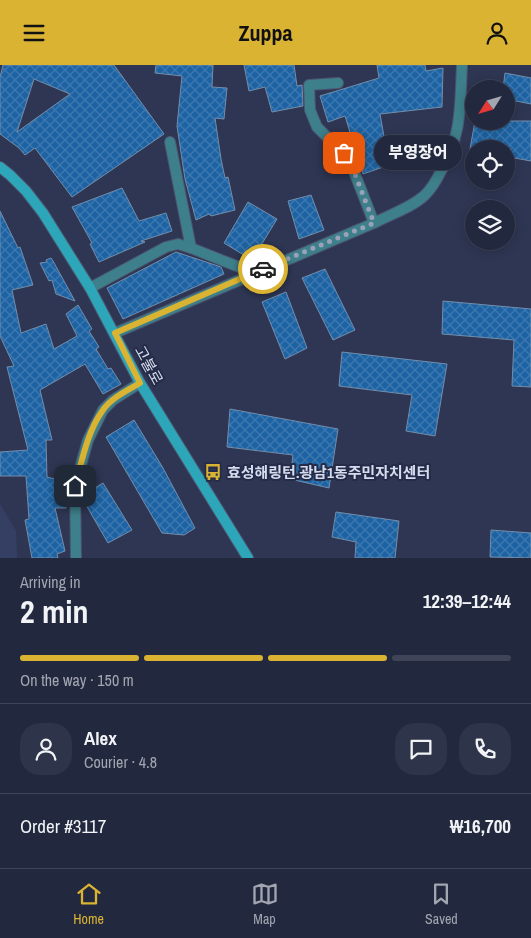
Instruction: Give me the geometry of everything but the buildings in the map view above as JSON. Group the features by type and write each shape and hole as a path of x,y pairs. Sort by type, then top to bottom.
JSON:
{"street":[{"path":"115,333 374,223 426,195 447,162 460,123 462,65"},
{"path":"338,83 309,85 310,111 317,127 344,153 353,169 374,223"},
{"path":"170,141 191,248"},
{"name":"고불로","path":"0,167 26,191 43,213 90,289 140,383 248,558"},
{"path":"90,289 166,247 178,244 254,273"},
{"path":"76,558 75,486 88,439 103,410 113,400 140,383"}],"shaded area":[{"path":"0,504 16,531 17,558 0,558"}],"way so far":[{"path":"263,269 374,223 353,169 344,153"}],"place":[{"name":"부영장어","path":"344,153"},
{"name":"효성해링턴.광남1동주민자치센터","path":"213,472"}],"route":[{"path":"75,486 88,439 103,410 113,400 140,383 115,333 263,269"}]}
